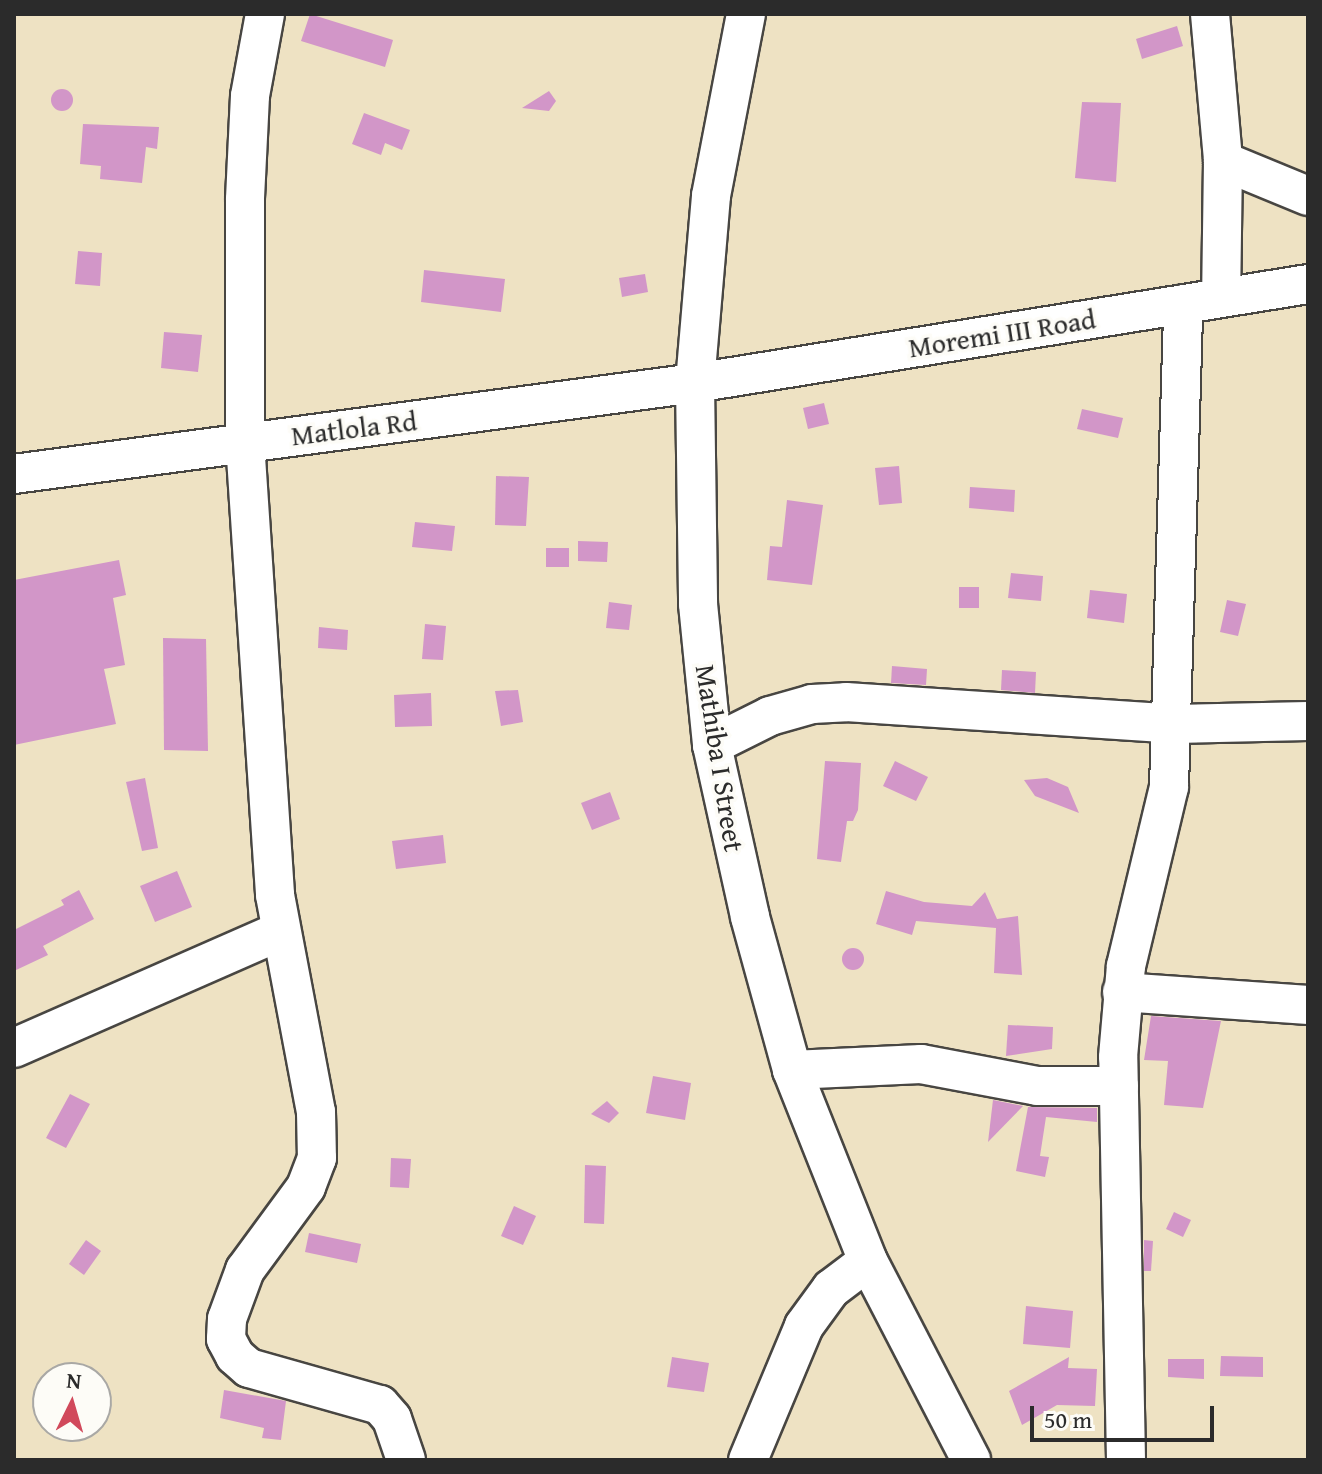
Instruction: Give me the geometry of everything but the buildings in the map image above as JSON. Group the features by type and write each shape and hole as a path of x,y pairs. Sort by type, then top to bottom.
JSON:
{"street":[{"path":"265,14 252,83 246,170 245,442 280,931 316,1112 317,1158 306,1187 245,1270 227,1319 226,1339 235,1356 249,1368 380,1405 392,1419 406,1460"},
{"name":"Mathiba I Street","path":"746,14 711,196 695,383 693,491 712,745 750,917 792,1070 868,1261 971,1460"},
{"path":"1210,14 1223,161 1221,297"},
{"path":"1223,161 1308,196"},
{"name":"Moremi III Road","path":"695,383 1308,284"},
{"path":"1126,1460 1119,1086 1122,992 1161,831 1174,724 1183,304"},
{"name":"Matlola Rd","path":"14,474 695,383"},
{"path":"712,745 770,716 812,704 846,702 1174,724 1308,721"},
{"path":"14,1048 280,931"},
{"path":"1122,992 1308,1005"},
{"path":"792,1070 921,1064 1037,1086 1119,1086"},
{"path":"748,1460 804,1326 831,1289 868,1261"}]}
